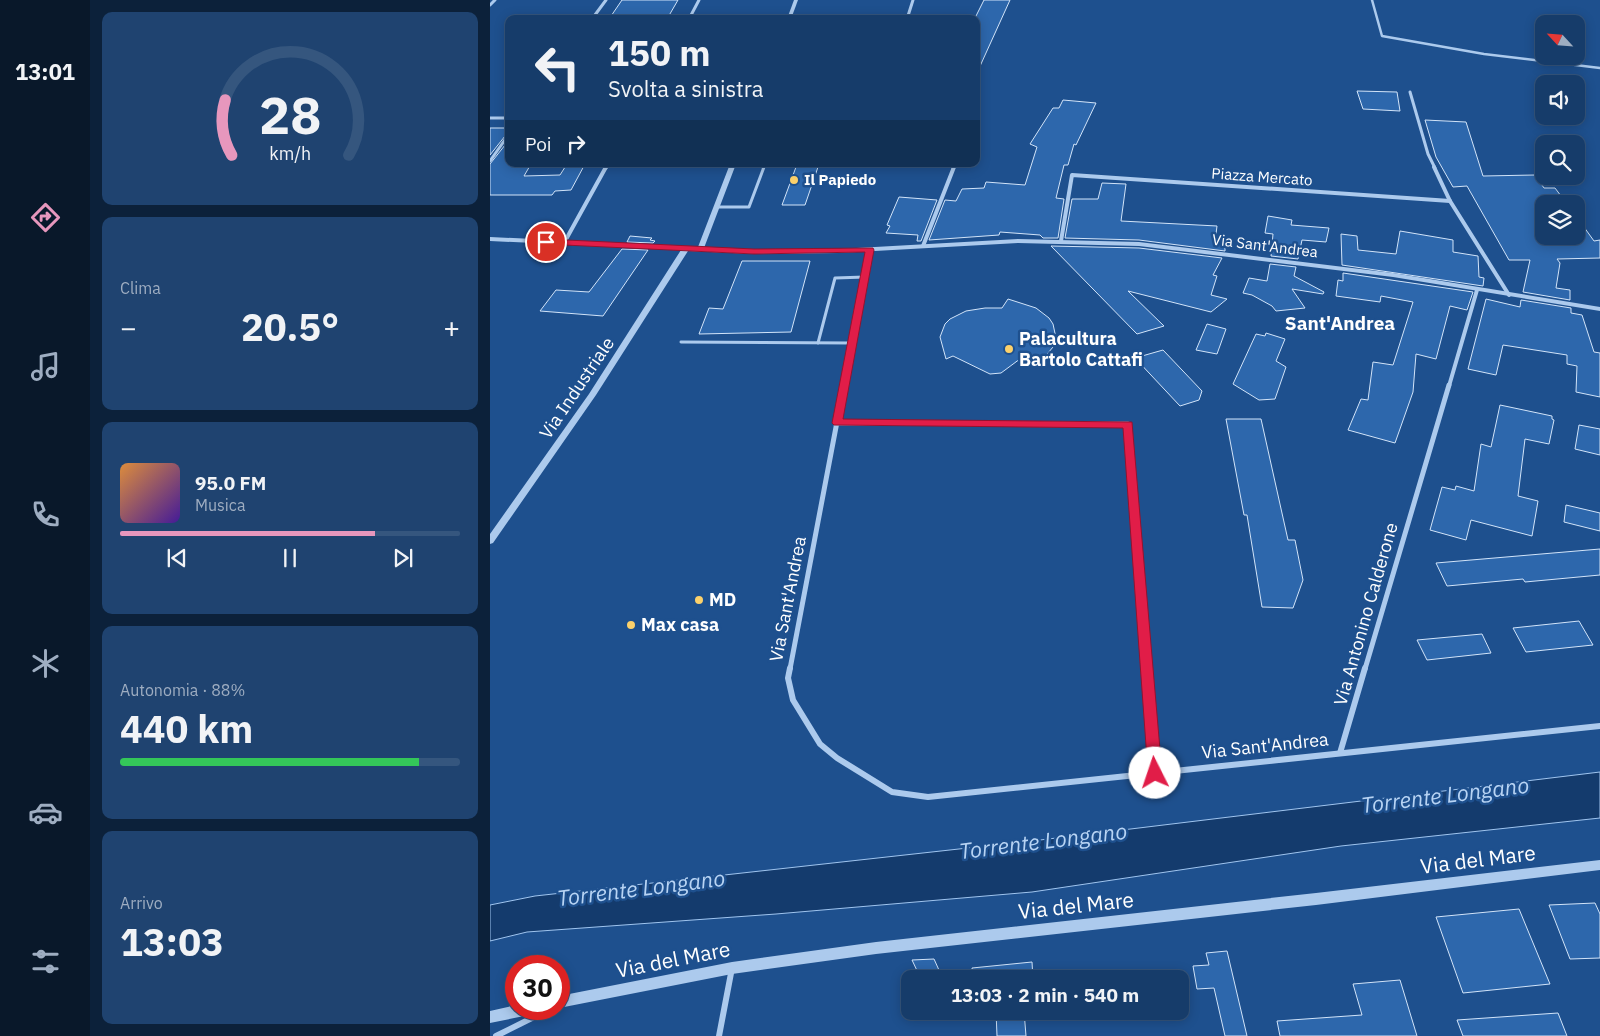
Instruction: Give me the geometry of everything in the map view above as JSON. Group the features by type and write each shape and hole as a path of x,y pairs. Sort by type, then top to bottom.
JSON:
{"street":[{"path":"490,5 494,0"},
{"path":"595,15 606,0"},
{"path":"691,15 700,0"},
{"path":"790,15 796,0"},
{"path":"909,15 913,0"},
{"path":"1410,92 1428,154 1450,200 1509,295"},
{"path":"490,118 505,118"},
{"path":"490,160 505,139"},
{"path":"564,243 606,167"},
{"path":"700,250 732,167"},
{"path":"923,246 954,167"},
{"name":"Piazza Mercato","path":"1061,241 1072,175 1450,200"},
{"name":"Via Sant'Andrea","path":"490,239 684,250 839,251 1018,241 1100,242 1174,248 1383,274 1600,309"},
{"name":"Via Industriale","path":"490,541 592,394 684,250"},
{"name":"Via Sant'Andrea","path":"870,250 788,678 793,700 820,744 837,758 892,792 928,797 1340,753"},
{"name":"Via Antonino Calderone","path":"1340,753 1477,290"},
{"path":"837,423 1128,424 1155,773"},
{"path":"1340,753 1600,726"},
{"name":"Via del Mare","path":"570,1001 732,968 876,948 1600,865"},
{"path":"719,1036 732,968"},
{"path":"490,1017 505,1014"},
{"path":"496,1036 528,1020"}],"lane":[{"path":"1372,0 1382,36 1484,54 1600,68"},
{"path":"716,207 749,207 765,167"},
{"path":"818,343 835,278 865,277"},
{"path":"680,342 852,343"}],"water":[{"name":"Torrente Longano","path":"1600,772 1600,818 1341,846 1032,892 776,914 527,932 490,941 490,905 535,896 1040,840"}],"building":[{"path":"622,0 678,0 669,15 612,15"},
{"path":"984,0 1010,0 980,66 980,15 976,15"},
{"path":"1357,91 1397,92 1400,111 1363,109"},
{"path":"1063,100 1096,103 1076,145 1074,144 1068,165 1064,165 1056,198 1064,199 1058,238 1043,238 1040,235 1000,232 999,235 929,240 945,200 956,201 962,189 984,188 986,182 1025,185 1037,147 1030,144 1053,108 1059,108"},
{"path":"1425,120 1466,122 1483,176 1535,175 1535,185 1542,185 1544,188 1555,188 1560,195 1535,195 1535,245 1585,245 1585,228 1594,241 1600,240 1600,258 1557,259 1560,263 1556,288 1570,290 1570,300 1523,292 1530,260 1509,260 1467,186 1453,187 1436,157"},
{"path":"490,128 505,128 505,136 490,155"},
{"path":"505,145 505,167 529,167 524,176 560,175 565,167 583,167 571,190 555,191 552,195 490,195 490,164"},
{"path":"796,167 818,167 805,205 782,205"},
{"path":"1102,183 1126,184 1121,221 1217,226 1215,242 1225,243 1225,251 1139,240 1065,238 1072,199 1098,199"},
{"path":"899,197 937,200 921,241 917,241 918,235 886,233 890,226 887,225"},
{"path":"1268,216 1292,220 1291,225 1329,228 1326,242 1302,240 1298,259 1271,256 1273,234 1265,233"},
{"path":"1400,231 1453,240 1453,252 1478,256 1479,277 1484,278 1483,286 1342,265 1341,234 1357,236 1358,250 1396,254"},
{"path":"630,236 652,238 650,240 655,241 653,243 627,242"},
{"path":"1051,246 1139,248 1222,258 1213,275 1217,276 1211,295 1227,299 1211,312 1128,291 1164,326 1137,334"},
{"path":"622,249 648,250 603,316 540,311 556,290 589,292"},
{"path":"742,261 810,261 791,332 699,334 709,308 723,309"},
{"path":"1270,264 1296,267 1294,276 1324,292 1323,294 1292,289 1305,308 1276,311 1272,306 1252,295 1243,293 1249,278 1267,281"},
{"path":"1343,273 1473,292 1467,310 1450,306 1436,359 1416,354 1413,392 1395,443 1348,430 1361,399 1368,400 1373,362 1393,365 1413,302 1381,296 1380,302 1336,296 1338,280 1343,281"},
{"path":"1008,299 1036,308 1049,318 1053,324 1056,338 1053,347 1043,359 1028,353 1001,373 990,374 953,356 946,359 940,337 945,324 950,319 966,311 1002,308"},
{"path":"1486,299 1520,307 1521,300 1571,308 1571,313 1582,315 1594,352 1600,353 1600,397 1576,392 1577,366 1567,364 1567,355 1503,345 1496,375 1468,369"},
{"path":"1207,324 1226,329 1217,354 1196,350"},
{"path":"1266,333 1285,339 1276,361 1286,367 1275,399 1259,400 1233,384 1256,334 1265,336"},
{"path":"1163,350 1202,391 1199,400 1180,406 1135,358"},
{"path":"1500,405 1552,416 1554,420 1549,444 1525,439 1518,496 1538,501 1532,536 1471,520 1466,540 1430,530 1442,487 1455,490 1456,486 1474,491 1481,444 1491,447"},
{"path":"1226,419 1261,419 1288,540 1295,540 1303,580 1293,608 1262,607 1247,515 1244,515"},
{"path":"1579,425 1600,429 1600,455 1575,449"},
{"path":"1566,505 1600,513 1600,531 1564,522"},
{"path":"1600,549 1600,575 1525,582 1523,579 1447,586 1436,563"},
{"path":"1579,621 1593,645 1526,652 1513,628"},
{"path":"1482,634 1491,653 1427,660 1417,640"},
{"path":"1595,903 1600,914 1600,958 1570,959 1549,905"},
{"path":"1519,909 1550,984 1463,993 1436,917"},
{"path":"1227,951 1247,1036 1225,1036 1214,988 1197,989 1193,966 1209,965 1206,953"},
{"path":"934,959 939,970 917,970 912,960"},
{"path":"1032,962 1032,970 972,970 972,968"},
{"path":"1400,980 1417,1036 1280,1036 1277,1021 1362,1015 1353,984"},
{"path":"1558,1013 1567,1036 1463,1036 1457,1020"},
{"path":"996,1020 1025,1020 1026,1036 997,1036"}],"place":[{"name":"Il Papiedo","path":"794,180"},
{"name":"Palacultura Bartolo Cattafi","path":"1009,349"},
{"name":"MD","path":"699,600"},
{"name":"Max casa","path":"631,625"}],"district":[{"name":"Sant'Andrea","path":"1340,323"}],"route":[{"path":"546,242 754,252 870,250 837,423 1128,424 1155,773"}]}
